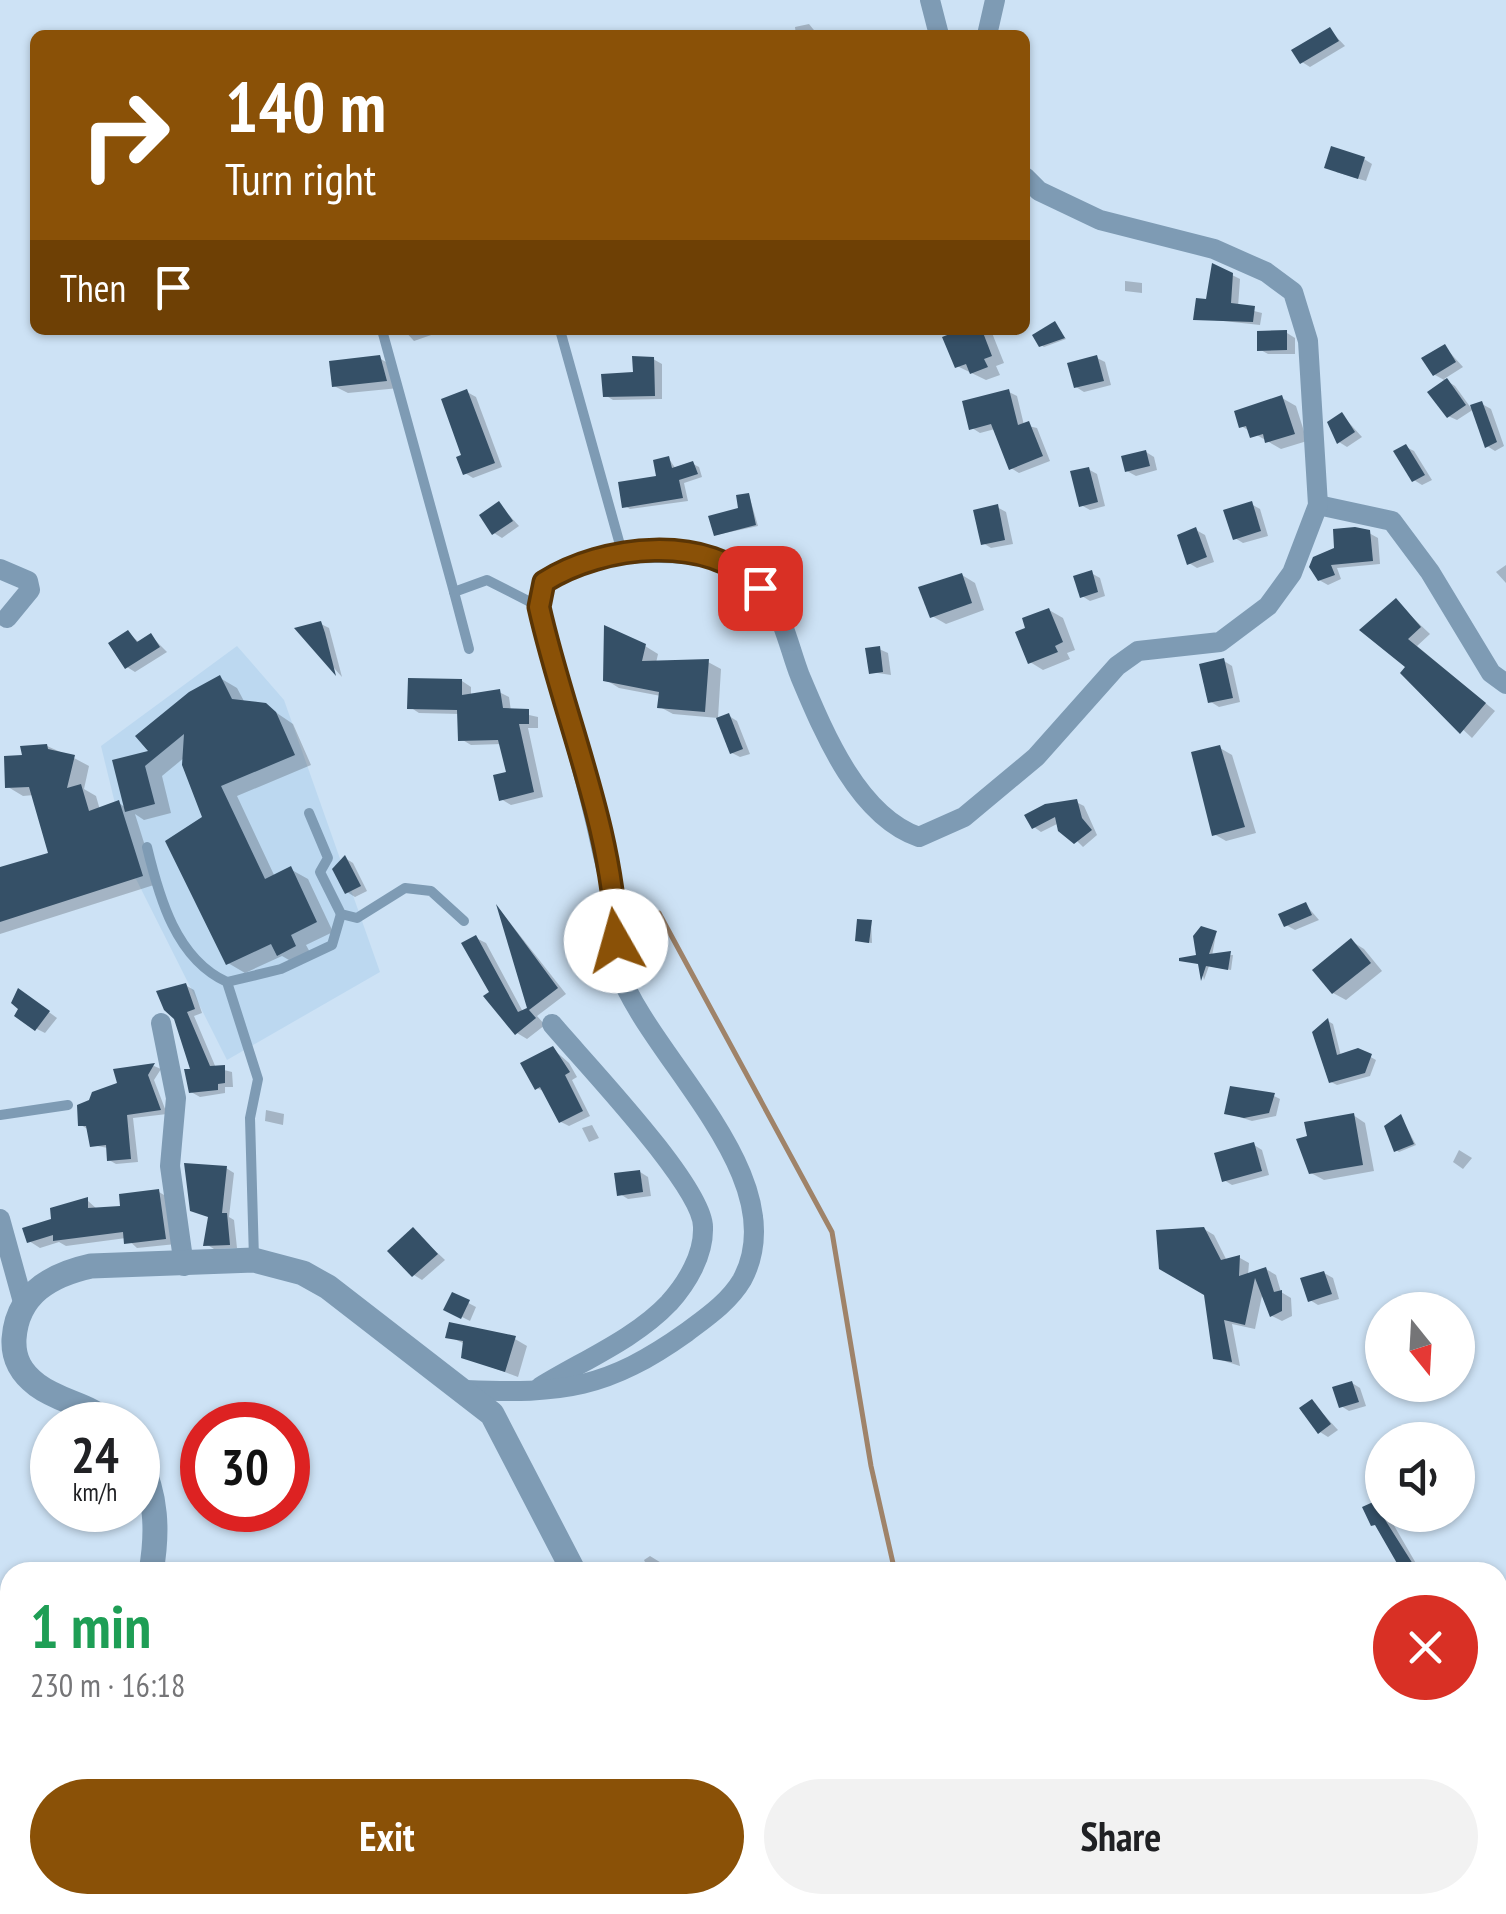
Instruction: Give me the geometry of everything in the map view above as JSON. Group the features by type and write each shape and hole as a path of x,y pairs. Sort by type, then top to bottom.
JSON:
{"street":[{"path":"930,0 939,30"},
{"path":"988,30 995,0"},
{"path":"466,1390 530,1393 589,1385 624,1373 726,1301 742,1279 753,1228 749,1197 736,1162 678,1067 638,1015 617,965 616,917 589,789 539,607 544,582 566,568 622,552 693,553 745,571 775,604 801,678 863,799 894,828 919,837 964,817 1036,757 1117,666 1138,651 1220,642 1268,606 1292,573 1318,505 1308,341 1293,292 1266,272 1214,249 1100,220 1039,192 1030,182"},
{"path":"1318,505 1392,521 1430,572 1491,673 1506,684"},
{"path":"0,569 28,581 30,590 7,618"},
{"path":"161,1023 176,1098 170,1166 184,1266"},
{"path":"530,1393 640,1326 667,1304 692,1268 704,1226 697,1202 678,1175 552,1024"},
{"path":"0,1220 22,1302"},
{"path":"65,1402 20,1368 14,1352 16,1314 22,1302 66,1271 91,1266 184,1266 254,1260 303,1272 466,1390 492,1414 569,1562"},
{"path":"153,1562 157,1532"}],"lane":[{"path":"383,335 469,648"},
{"path":"561,335 622,552"},
{"path":"454,592 487,580 539,607"},
{"path":"147,847 158,893 181,940 208,973 227,982 281,969 332,945 342,914 320,872 328,858 310,814"},
{"path":"342,914 357,918 406,888 431,891 464,921"},
{"path":"227,982 258,1079 250,1118 254,1260"},
{"path":"0,1115 68,1105"}],"shaded area":[{"path":"237,646 284,700 380,972 227,1060 131,869 101,746"}],"building":[{"path":"1330,27 1339,41 1300,64 1291,50"},
{"path":"1331,146 1365,157 1358,179 1324,168"},
{"path":"1212,263 1233,273 1231,303 1255,306 1253,322 1193,320 1196,298 1206,299"},
{"path":"1055,321 1065,338 1039,347 1032,335"},
{"path":"1287,330 1287,350 1257,351 1257,331"},
{"path":"984,335 992,356 984,359 988,367 970,374 966,364 955,368 942,337"},
{"path":"1445,344 1456,362 1433,376 1421,358"},
{"path":"380,355 387,381 332,387 329,361"},
{"path":"1097,355 1104,381 1074,388 1067,363"},
{"path":"632,356 654,357 655,396 603,397 601,374 633,372"},
{"path":"1447,378 1466,405 1447,418 1427,392"},
{"path":"467,389 495,463 463,475 456,457 461,455 441,399"},
{"path":"1009,389 1018,425 1029,421 1043,456 1009,470 991,424 969,430 962,401"},
{"path":"1282,395 1295,434 1265,443 1263,434 1250,438 1246,426 1239,428 1234,411"},
{"path":"1482,401 1497,442 1485,448 1470,405"},
{"path":"1342,412 1355,432 1337,444 1327,422"},
{"path":"1406,444 1425,475 1412,482 1393,451"},
{"path":"1146,450 1150,466 1125,472 1121,456"},
{"path":"669,456 672,468 693,461 698,474 679,480 683,498 622,508 618,482 656,476 653,460"},
{"path":"1089,467 1098,502 1079,507 1070,471"},
{"path":"749,493 756,525 714,536 708,516 738,508 736,495"},
{"path":"499,501 513,521 492,535 479,515"},
{"path":"1252,501 1261,531 1233,540 1223,510"},
{"path":"998,504 1005,540 981,545 973,510"},
{"path":"1196,527 1207,557 1187,565 1177,535"},
{"path":"1333,529 1370,530 1373,561 1331,565 1335,575 1318,581 1309,567 1313,557 1334,548"},
{"path":"1092,570 1098,592 1080,598 1073,576"},
{"path":"962,573 972,603 930,618 918,587"},
{"path":"1396,598 1421,627 1408,639 1486,703 1460,734 1400,673 1405,667 1359,630"},
{"path":"1049,608 1063,642 1055,646 1058,652 1028,664 1015,632 1025,628 1022,618"},
{"path":"321,621 325,633 336,676 294,628"},
{"path":"604,625 646,644 642,661 709,659 705,712 657,708 659,692 603,681"},
{"path":"128,630 137,642 151,633 160,647 125,669 108,643"},
{"path":"880,646 883,672 869,674 865,648"},
{"path":"1224,658 1233,698 1208,703 1199,664"},
{"path":"220,675 232,699 266,703 276,712 295,755 221,786 265,879 291,866 317,922 291,935 296,946 277,956 271,944 226,965 165,841 202,817 182,765 184,734 145,766 155,804 125,812 112,760 148,751 135,736 189,692"},
{"path":"408,678 462,679 462,695 500,689 503,708 529,709 529,724 519,724 534,792 499,801 493,775 506,772 498,740 458,741 457,710 407,709"},
{"path":"729,713 743,749 730,754 716,718"},
{"path":"47,744 48,749 75,755 67,788 81,784 89,811 119,800 143,876 0,922 0,867 48,853 29,787 5,788 4,756 22,755 20,746"},
{"path":"1220,745 1245,827 1212,836 1191,752"},
{"path":"1077,799 1082,818 1092,830 1074,844 1058,831 1055,817 1032,829 1024,815 1045,804"},
{"path":"345,855 361,886 345,894 332,869"},
{"path":"1306,902 1312,915 1284,927 1278,914"},
{"path":"496,904 558,988 529,1010 536,1018 515,1035 483,996 489,992 461,943 476,935 518,1012 527,1008"},
{"path":"857,919 872,920 869,943 855,941"},
{"path":"1201,926 1217,931 1209,954 1231,951 1228,970 1206,966 1201,981 1198,964 1179,958 1196,955 1193,936"},
{"path":"1351,938 1371,963 1332,994 1312,970"},
{"path":"186,983 195,1009 187,1012 210,1066 225,1065 225,1083 218,1084 218,1090 189,1093 184,1069 190,1069 174,1019 164,1010 156,991"},
{"path":"18,988 50,1011 35,1031 14,1016 18,1009 11,1003"},
{"path":"1328,1018 1337,1055 1358,1048 1372,1054 1365,1073 1329,1083 1312,1032"},
{"path":"553,1046 570,1072 565,1075 583,1111 559,1123 540,1087 535,1090 520,1063"},
{"path":"155,1063 148,1075 161,1110 127,1115 131,1159 107,1161 106,1145 90,1147 86,1126 78,1126 77,1105 89,1100 92,1092 117,1083 113,1069"},
{"path":"1230,1086 1275,1093 1269,1113 1244,1118 1224,1114"},
{"path":"1354,1113 1363,1165 1309,1174 1296,1139 1307,1136 1304,1122"},
{"path":"1401,1114 1414,1144 1394,1152 1384,1126"},
{"path":"1254,1142 1262,1171 1222,1182 1214,1153"},
{"path":"184,1163 227,1166 222,1213 227,1213 230,1245 203,1246 208,1217 190,1211"},
{"path":"640,1170 643,1192 617,1196 614,1173"},
{"path":"159,1189 166,1239 124,1244 123,1232 53,1241 53,1235 27,1243 22,1228 51,1219 50,1208 88,1197 88,1208 120,1206 119,1194"},
{"path":"413,1227 438,1254 412,1277 387,1251"},
{"path":"1204,1227 1221,1260 1240,1255 1239,1276 1266,1267 1274,1292 1282,1290 1282,1311 1270,1317 1255,1278 1245,1325 1224,1320 1232,1362 1213,1359 1204,1295 1159,1269 1156,1230"},
{"path":"1324,1271 1332,1294 1308,1302 1300,1278"},
{"path":"452,1292 470,1300 461,1319 443,1310"},
{"path":"449,1322 516,1336 505,1372 461,1358 463,1341 445,1338"},
{"path":"1352,1381 1359,1402 1339,1408 1332,1387"},
{"path":"1312,1399 1331,1424 1318,1434 1299,1408"},
{"path":"1379,1532 1393,1532 1412,1562 1396,1562"}],"waterway":[{"path":"659,913 832,1232 871,1466 893,1562"}],"route":[{"path":"616,941 616,917 589,789 539,607 544,582 566,568 622,552 693,553 745,571 760,588"}]}
